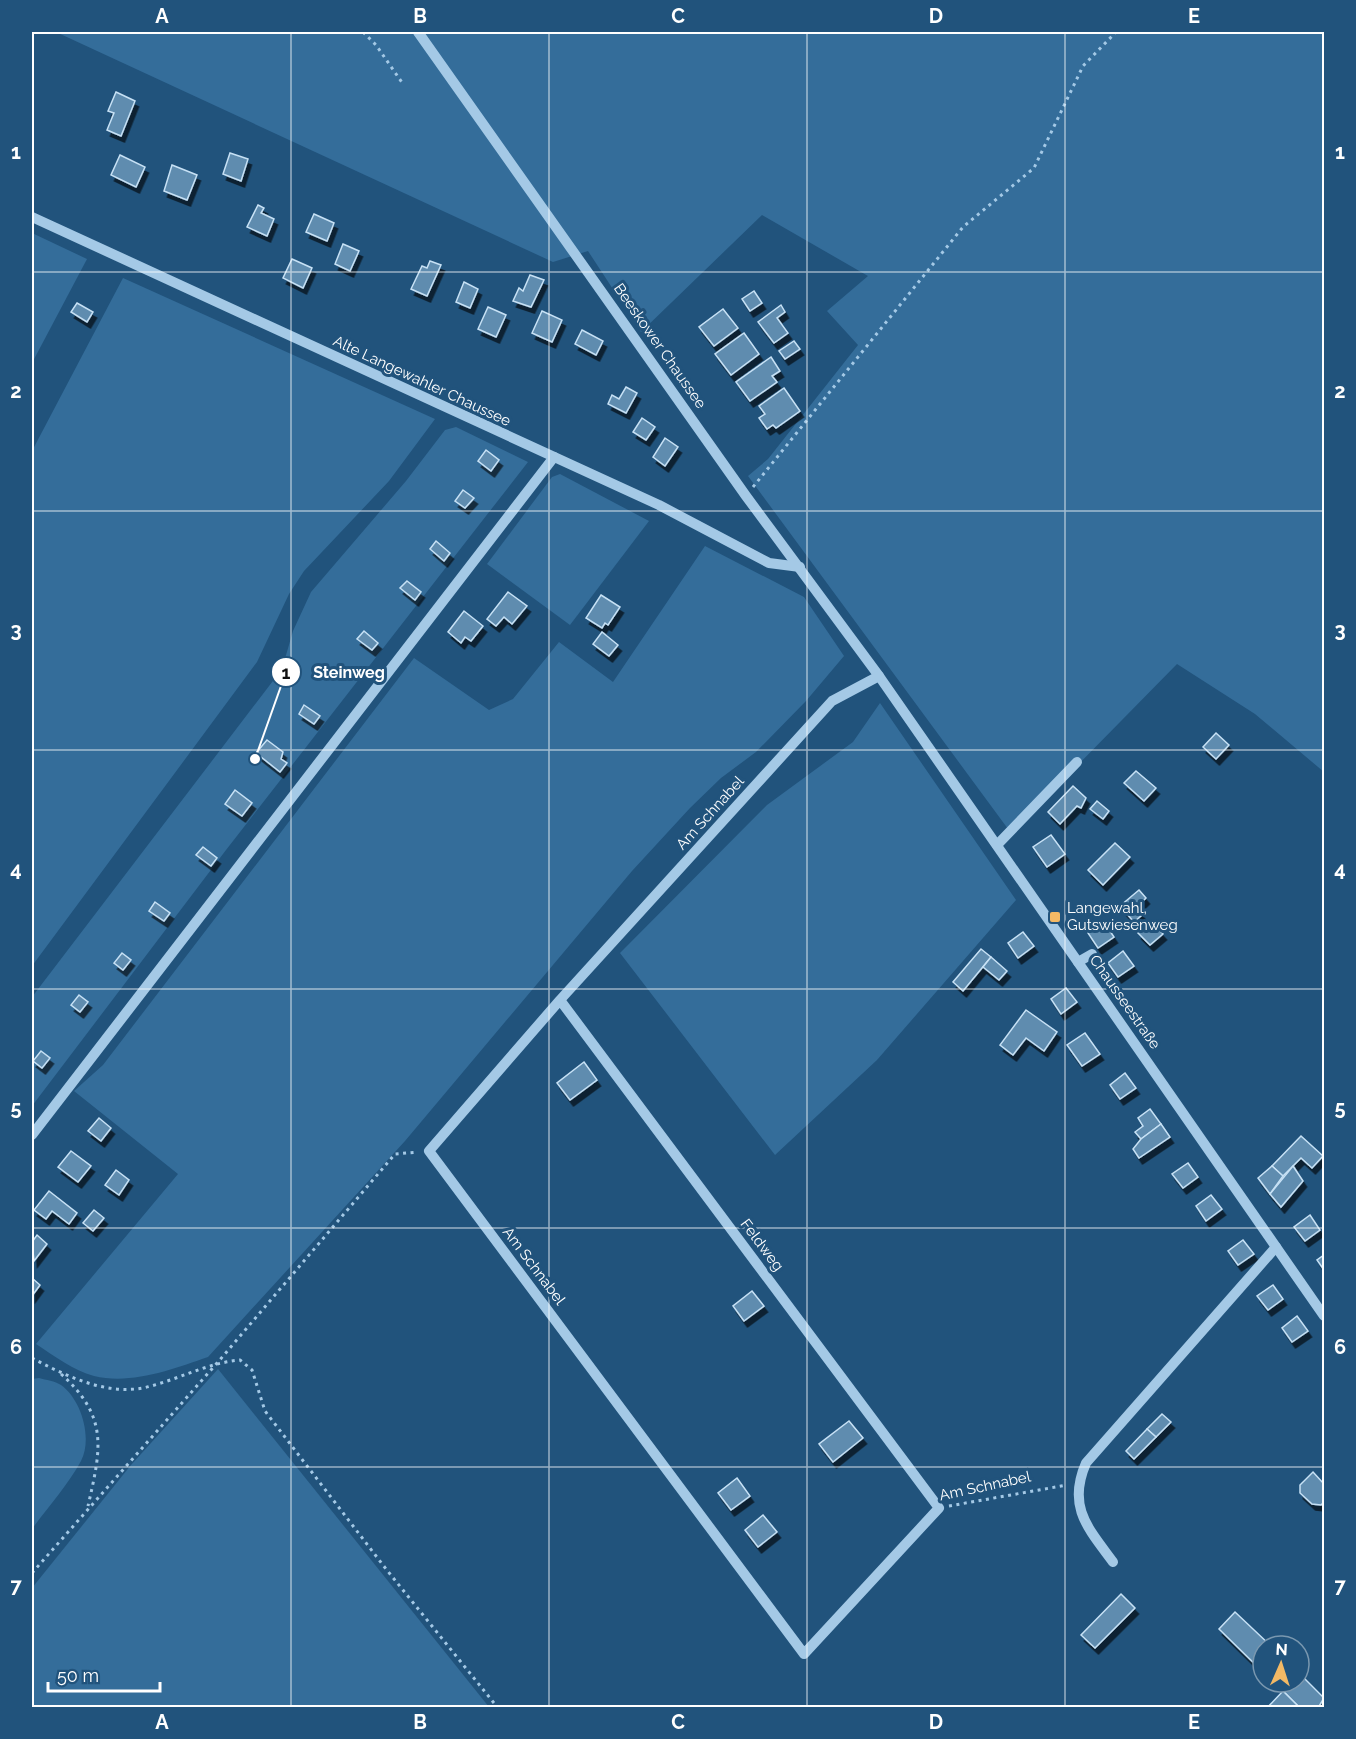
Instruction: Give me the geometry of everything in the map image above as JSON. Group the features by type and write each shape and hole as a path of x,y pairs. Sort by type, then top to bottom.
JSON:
{"street":[{"name":"Beeskower Chaussee","path":"418,32 747,496 879,676"},
{"name":"Alte Langewahler Chaussee","path":"32,217 659,505 769,563 800,567"},
{"path":"32,1135 554,457"},
{"name":"Chausseestraße","path":"879,676 1324,1316"},
{"name":"Am Schnabel","path":"879,676 832,701 560,1000 429,1151 804,1654 939,1508"},
{"path":"998,845 1077,762"},
{"path":"1078,962 1092,954"},
{"name":"Feldweg","path":"560,1000 939,1508"},
{"path":"1113,1562 1083,1521 1078,1483 1086,1463 1276,1247"}],"path":[{"path":"363,32 376,45 403,84"},
{"path":"747,496 963,227 1034,168 1083,66 1116,32"},
{"path":"32,1573 218,1362 395,1154 429,1151"},
{"path":"32,1358 60,1373 105,1388 148,1388 218,1362 240,1360 252,1370 265,1411 386,1569 498,1707"},
{"path":"60,1373 76,1387 89,1405 98,1424 97,1464 88,1508"},
{"name":"Am Schnabel","path":"939,1508 1078,1483"}],"shaded area":[{"path":"56,32 1324,32 1324,772 1255,714 1177,664 1011,833 748,476 768,459 858,345 827,311 868,276 762,215 641,332 588,251 553,262"},
{"path":"32,233 87,259 32,363"},
{"path":"123,278 435,419 389,481 304,571 289,594 257,662 32,966 32,451"},
{"path":"456,427 528,462 226,850 32,1106 32,997 282,669 293,631 311,592 406,481 445,430"},
{"path":"560,474 649,521 570,625 487,564 552,477"},
{"path":"705,546 804,597 844,656 806,701 756,752 721,778 632,871 405,1141 208,1357 138,1377 108,1378 79,1370 36,1344 178,1174 74,1091 103,1065 414,658 489,710 513,699 559,642 613,682"},
{"path":"880,703 1016,900 877,1060 775,1155 620,953 767,805 853,742"},
{"path":"218,1369 489,1707 32,1707 32,1588 131,1465"},
{"path":"39,1378 61,1385 68,1391 83,1420 86,1441 76,1470 32,1529 32,1379"}],"building":[{"path":"116,92 135,101 121,136 107,130 114,113 108,111"},
{"path":"230,153 248,159 241,181 223,174"},
{"path":"120,155 145,167 136,187 111,175"},
{"path":"172,165 197,175 187,200 164,191"},
{"path":"258,205 264,208 261,213 274,219 267,236 247,227"},
{"path":"314,214 334,223 327,241 306,232"},
{"path":"343,244 359,251 350,271 335,264"},
{"path":"292,259 312,268 303,288 283,278"},
{"path":"430,261 441,265 427,296 411,289 422,266 427,268"},
{"path":"530,275 544,280 531,307 513,301 519,288 523,291"},
{"path":"464,282 478,289 470,308 456,302"},
{"path":"754,291 762,303 750,311 742,299"},
{"path":"77,303 93,312 87,322 71,312"},
{"path":"781,305 785,312 777,318 788,333 774,343 758,322"},
{"path":"488,307 506,315 496,337 478,329"},
{"path":"723,309 738,328 714,346 699,327"},
{"path":"542,311 562,320 552,342 532,333"},
{"path":"582,330 603,341 596,355 575,344"},
{"path":"744,333 759,354 731,375 715,354"},
{"path":"794,341 800,349 785,359 779,351"},
{"path":"771,357 780,371 772,376 777,382 750,401 736,382"},
{"path":"626,387 637,393 626,413 608,404 612,395 619,399"},
{"path":"784,388 800,411 776,428 773,425 767,429 759,418 765,414 759,406"},
{"path":"642,418 655,427 646,440 633,432"},
{"path":"665,438 678,447 665,466 653,457"},
{"path":"486,450 499,460 491,471 478,461"},
{"path":"463,490 474,498 465,508 455,501"},
{"path":"436,541 450,553 444,561 430,549"},
{"path":"407,581 421,592 415,600 400,588"},
{"path":"508,592 527,606 512,624 504,617 496,626 487,619"},
{"path":"601,595 620,607 608,625 605,623 602,628 586,618"},
{"path":"464,611 483,626 471,641 465,637 461,643 448,632"},
{"path":"364,631 378,643 372,650 357,639"},
{"path":"602,632 618,645 609,656 593,644"},
{"path":"304,705 320,716 314,724 299,714"},
{"path":"1216,733 1229,745 1216,759 1203,747"},
{"path":"267,740 283,752 281,759 287,763 280,772 256,753"},
{"path":"1136,771 1156,788 1144,801 1124,783"},
{"path":"1073,786 1086,798 1081,808 1077,806 1060,824 1048,812"},
{"path":"235,790 252,803 242,816 225,804"},
{"path":"1097,801 1109,811 1103,819 1090,809"},
{"path":"1051,835 1065,854 1047,867 1033,847"},
{"path":"1115,843 1130,857 1103,885 1088,870"},
{"path":"203,847 217,858 211,866 196,855"},
{"path":"1139,890 1146,898 1138,906 1142,915 1134,922 1120,906"},
{"path":"155,902 170,913 164,921 149,911"},
{"path":"1151,921 1163,934 1150,945 1138,933"},
{"path":"1104,922 1114,937 1098,948 1088,933"},
{"path":"1023,932 1034,946 1018,958 1008,943"},
{"path":"981,949 991,957 963,991 953,982"},
{"path":"1123,951 1134,966 1118,977 1108,963"},
{"path":"122,953 131,960 123,970 114,963"},
{"path":"991,957 1007,971 999,980 983,967"},
{"path":"1066,988 1077,1002 1061,1014 1051,999"},
{"path":"79,995 88,1002 80,1012 71,1005"},
{"path":"1026,1010 1057,1032 1044,1051 1026,1038 1013,1055 1000,1045"},
{"path":"1085,1033 1100,1054 1082,1066 1067,1045"},
{"path":"41,1051 50,1058 42,1068 33,1061"},
{"path":"584,1062 597,1080 570,1100 557,1083"},
{"path":"1125,1073 1136,1088 1120,1099 1110,1085"},
{"path":"1150,1109 1161,1124 1141,1139 1135,1132 1143,1126 1138,1118"},
{"path":"99,1118 111,1128 101,1141 88,1131"},
{"path":"1161,1124 1170,1137 1139,1158 1133,1149 1141,1139"},
{"path":"1301,1136 1323,1156 1312,1168 1301,1158 1283,1176 1272,1166"},
{"path":"71,1151 91,1166 78,1182 58,1167"},
{"path":"1188,1163 1198,1177 1183,1188 1172,1174"},
{"path":"1272,1166 1283,1176 1270,1194 1258,1178"},
{"path":"1293,1166 1303,1181 1281,1207 1270,1194"},
{"path":"116,1170 129,1180 119,1195 105,1185"},
{"path":"49,1191 77,1213 69,1224 52,1211 46,1219 34,1210"},
{"path":"1211,1195 1222,1209 1206,1221 1196,1206"},
{"path":"94,1210 104,1218 93,1231 83,1223"},
{"path":"1310,1215 1320,1230 1305,1241 1294,1227"},
{"path":"37,1235 47,1244 34,1261 32,1242"},
{"path":"1243,1240 1254,1254 1238,1265 1228,1251"},
{"path":"1324,1255 1324,1270 1317,1260"},
{"path":"32,1278 40,1285 32,1296"},
{"path":"1273,1285 1283,1299 1268,1310 1257,1296"},
{"path":"752,1291 764,1306 744,1321 733,1306"},
{"path":"1297,1316 1308,1331 1292,1342 1282,1328"},
{"path":"1162,1414 1171,1422 1156,1437 1147,1429"},
{"path":"849,1421 863,1438 833,1462 819,1444"},
{"path":"1147,1429 1156,1437 1134,1459 1126,1451"},
{"path":"1313,1472 1324,1484 1324,1502 1321,1505 1312,1504 1300,1493 1300,1485"},
{"path":"737,1478 750,1496 731,1510 718,1493"},
{"path":"763,1515 777,1532 758,1547 745,1530"},
{"path":"1121,1594 1135,1608 1095,1648 1081,1635"},
{"path":"1235,1612 1258,1634 1251,1634 1251,1660 1219,1629"},
{"path":"1311,1685 1324,1698 1318,1708 1300,1708 1286,1694 1311,1694"},
{"path":"1280,1694 1286,1694 1300,1708 1267,1708"}],"place":[{"name":"Steinweg","path":"255,759"},
{"name":"Langewahl, Gutswiesenweg","path":"1055,917"}]}
